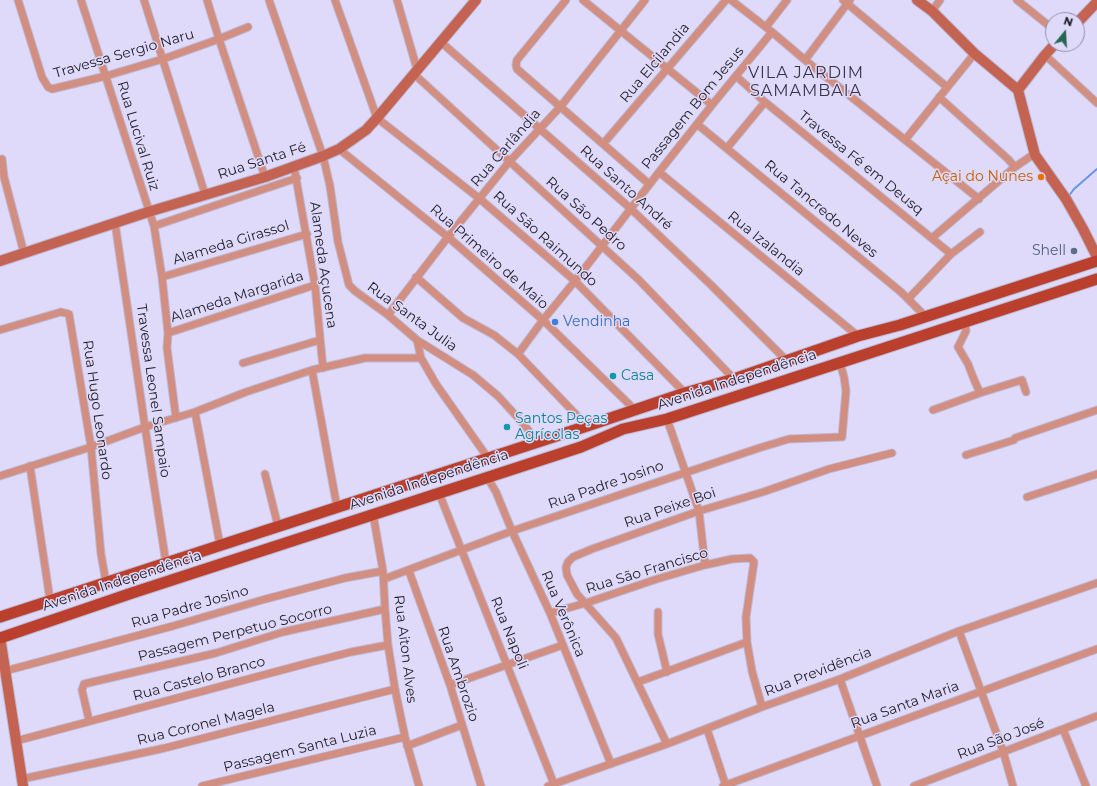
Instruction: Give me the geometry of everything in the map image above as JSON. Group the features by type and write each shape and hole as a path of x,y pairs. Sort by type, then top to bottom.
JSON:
{"main road":[{"name":"Avenida Independência","path":"0,617 587,426 634,409 734,379 858,336 926,317 1097,261"},
{"name":"Avenida Independência","path":"0,638 132,593 581,447 624,429 667,419 1097,279"},
{"path":"900,325 906,341"},
{"path":"129,575 132,593"}],"street":[{"name":"Travessa Sergio Naru","path":"18,0 42,77 48,87 52,89 106,76 163,59 248,27"},
{"name":"Rua Lucival Ruiz","path":"81,0 148,212 154,226 162,278 168,333 167,348 176,418"},
{"path":"144,0 205,194"},
{"path":"207,0 265,177"},
{"name":"Rua Santa Julia","path":"269,0 323,156 330,186 338,242 349,285 388,315 417,340 473,375 498,396 538,442"},
{"path":"335,0 376,118"},
{"path":"397,0 416,72"},
{"name":"Rua Santa Fé","path":"0,261 148,212 265,177 339,149 366,130 442,43 476,0"},
{"path":"566,0 517,60 517,69 649,184"},
{"path":"583,0 712,105"},
{"name":"Rua Carlândia","path":"388,315 416,277 509,162 561,106 645,0"},
{"name":"Rua Elcilandia","path":"603,144 726,0"},
{"path":"731,0 979,199"},
{"path":"766,27 787,0"},
{"path":"917,0 932,11 975,53 1018,90 1034,154 1066,199 1097,257"},
{"path":"932,11 940,0"},
{"path":"1017,0 1045,23"},
{"path":"805,60 847,1 947,87"},
{"path":"1085,15 1097,2"},
{"name":"Passagem Bom Jesus","path":"518,354 658,172 772,32"},
{"name":"Rua Santo André","path":"442,43 630,208 710,284 786,360"},
{"path":"1018,90 1048,52"},
{"path":"905,140 975,53"},
{"path":"1045,55 1097,102"},
{"name":"Rua São Pedro","path":"416,72 509,162 639,280 734,379"},
{"name":"Travessa Fé em Deusq","path":"736,76 765,102 951,254"},
{"path":"939,97 1015,167"},
{"path":"727,148 765,102"},
{"name":"Rua São Raimundo","path":"376,118 480,199 575,281 685,393"},
{"name":"Rua Tancredo Neves","path":"697,124 908,299 926,317"},
{"name":"Rua Primeiro de Maio","path":"339,149 448,237 543,320 634,409"},
{"path":"932,238 1015,167 1034,154"},
{"path":"2,159 4,177 24,253"},
{"name":"Alameda Açucena","path":"294,166 315,286 323,368"},
{"name":"Rua Izalandia","path":"658,172 858,336"},
{"path":"154,226 297,178"},
{"name":"Travessa Leonel Sampaio","path":"115,223 166,563"},
{"path":"908,299 951,254 980,232"},
{"name":"Alameda Girassol","path":"162,278 307,234"},
{"path":"416,277 463,318 494,335 518,354 587,426"},
{"name":"Alameda Margarida","path":"168,333 315,286"},
{"name":"Rua Hugo Leonardo","path":"0,330 61,312 69,314 91,447 101,554 106,582"},
{"path":"965,322 966,331 958,347 968,364 980,393"},
{"path":"243,363 320,340"},
{"path":"417,340 421,358 436,384 488,458"},
{"path":"0,476 91,447 145,427 195,412 246,392 312,370 365,358 421,358"},
{"name":"Rua Padre Josino","path":"384,579 409,571 512,531 780,441 789,439 842,437 846,391 840,363"},
{"path":"312,370 337,508"},
{"path":"933,410 1022,380 1026,392"},
{"path":"966,455 1014,440 1015,438 1097,410"},
{"path":"195,412 220,545"},
{"path":"667,419 699,511 705,565"},
{"name":"Rua Peixe Boi","path":"586,604 577,594 567,574 566,567 572,557 699,511 829,470 892,453"},
{"path":"30,466 50,600"},
{"path":"265,474 278,526"},
{"path":"1027,497 1097,474"},
{"name":"Rua Verônica","path":"487,477 496,492 512,531 550,612 611,764"},
{"name":"Rua Napoli","path":"439,493 507,665 551,785"},
{"name":"Rua Aiton Alves","path":"373,514 384,571 388,645 395,689 407,746 419,786"},
{"name":"Rua São Francisco","path":"550,612 586,604 657,579 705,565 746,558 753,560 754,566 746,617 747,642"},
{"name":"Rua Padre Josino","path":"3,671 345,578 384,571"},
{"name":"Rua Ambrozio","path":"409,571 450,684 481,786"},
{"name":"Rua Previdência","path":"551,785 667,744 762,707 840,679 959,631 1097,583"},
{"path":"586,604 616,638 667,744"},
{"name":"Passagem Perpetuo Socorro","path":"90,720 82,690 84,684 216,653 283,632 385,609"},
{"path":"658,612 658,634 667,672"},
{"path":"959,631 1003,752 1013,786"},
{"path":"0,638 3,671 23,782"},
{"path":"638,682 747,642 752,671 762,707"},
{"name":"Rua Castelo Branco","path":"16,741 90,720 345,654 388,645"},
{"path":"450,684 563,645"},
{"name":"Rua Santa Maria","path":"725,786 859,735 1097,649"},
{"path":"840,679 877,786"},
{"name":"Rua Coronel Magela","path":"23,782 165,748 395,689"},
{"name":"Rua São José","path":"914,786 1097,716"},
{"path":"407,746 462,725"},
{"path":"707,729 725,786"},
{"path":"1063,729 1086,786"},
{"name":"Passagem Santa Luzia","path":"202,786 405,737"}],"waterway":[{"path":"1068,197 1074,189 1097,169"}],"place":[{"name":"Açai do Nunes","path":"1041,177"},
{"name":"Shell","path":"1074,251"},
{"name":"Vendinha","path":"555,322"},
{"name":"Casa","path":"613,376"},
{"name":"Santos Peças Agrícolas","path":"507,427"}],"district":[{"name":"VILA JARDIM SAMAMBAIA","path":"806,82"}]}
